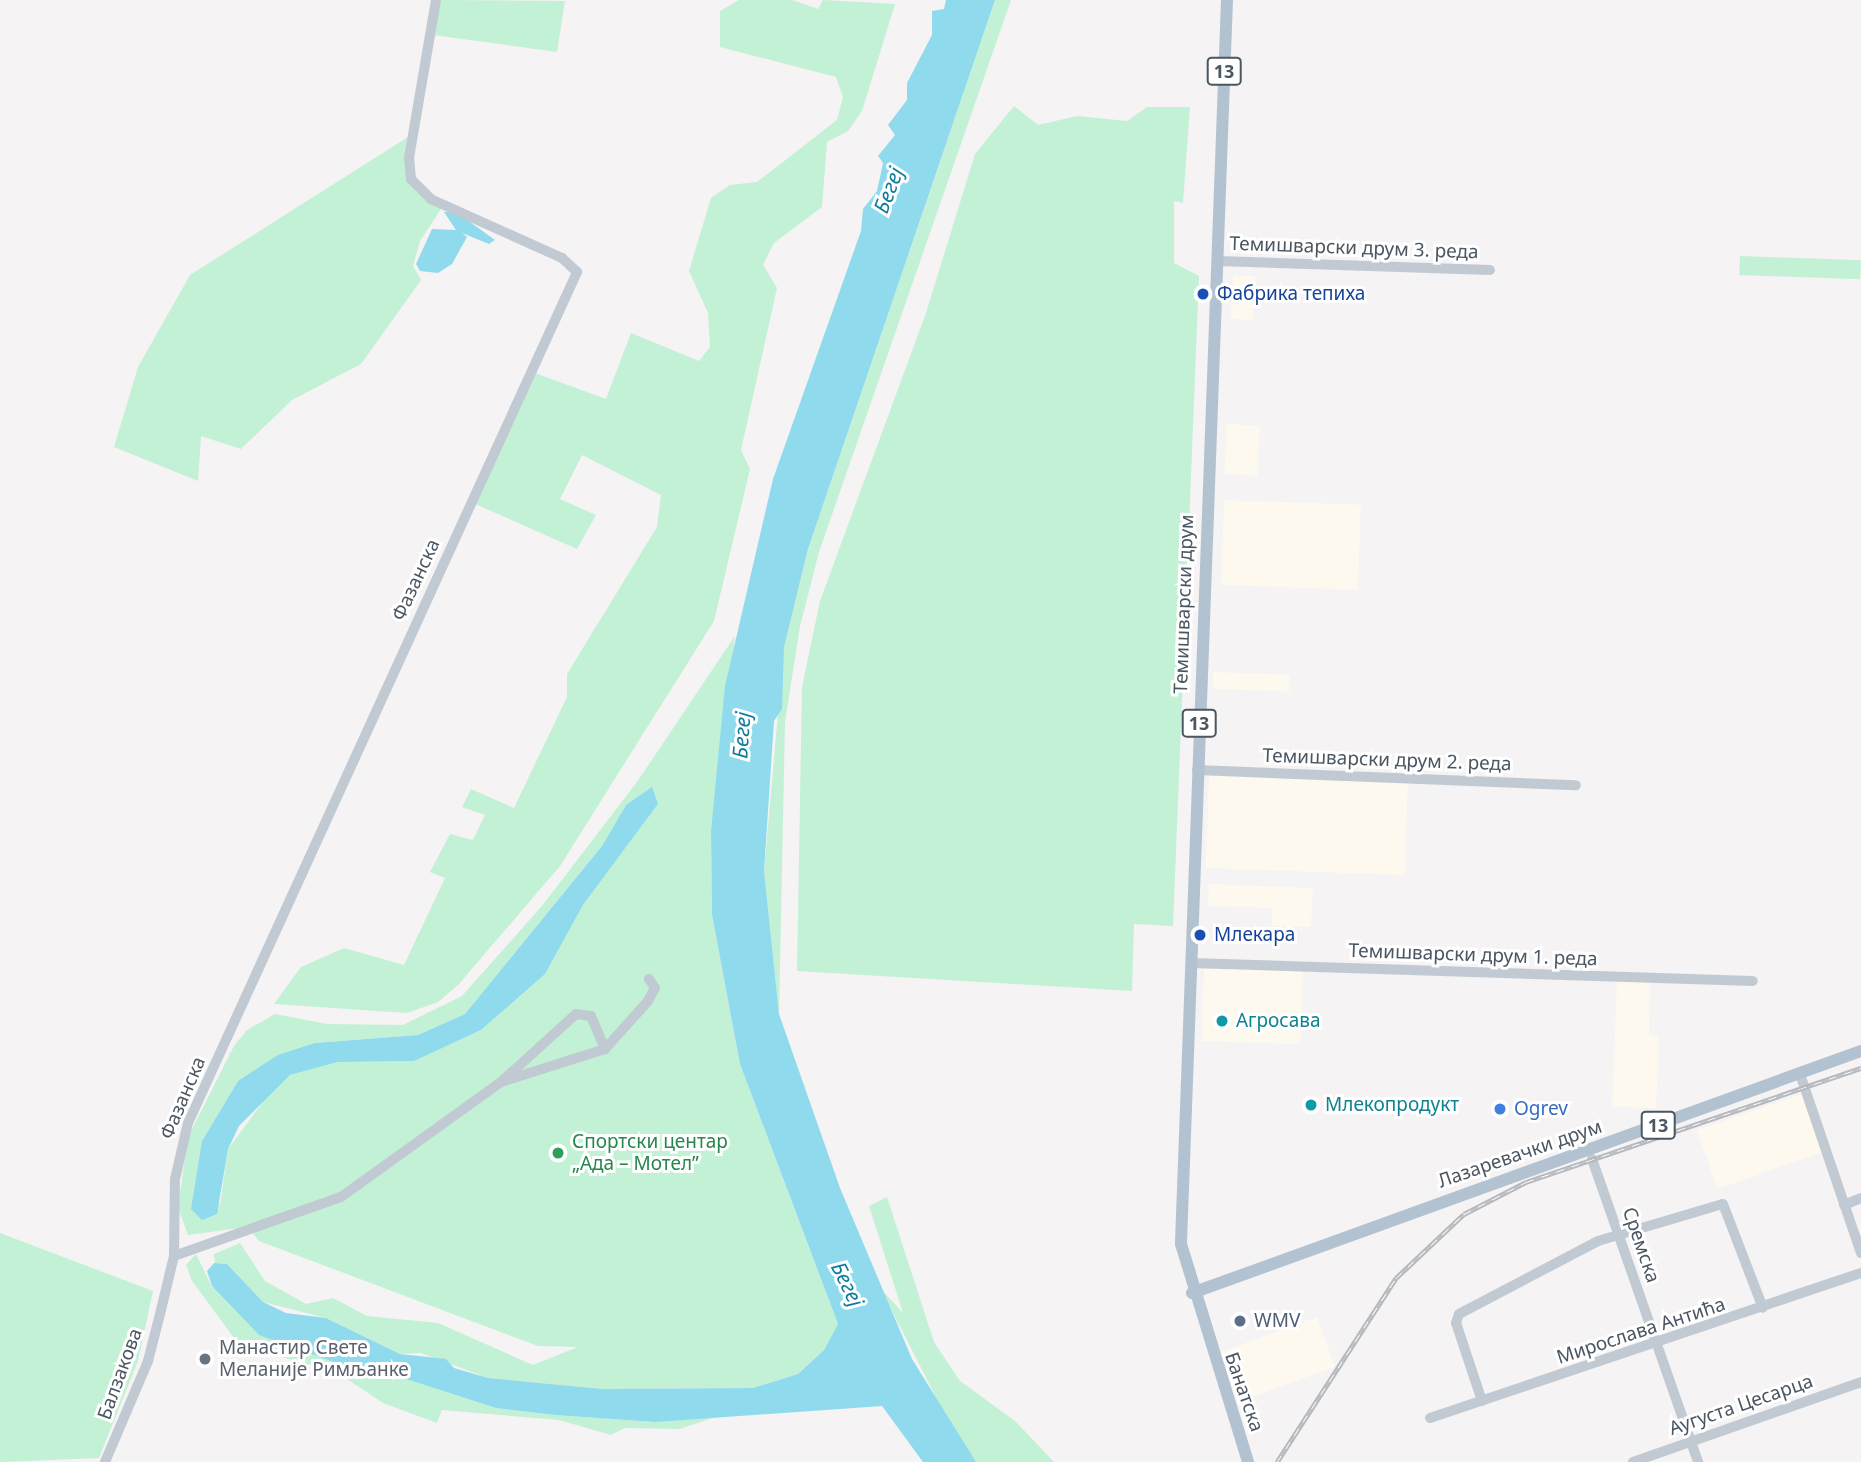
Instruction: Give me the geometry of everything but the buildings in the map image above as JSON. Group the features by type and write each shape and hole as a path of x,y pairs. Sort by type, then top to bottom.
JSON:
{"main road":[{"name":"Темишварски друм","path":"1192,1293 1181,1244 1227,0"},
{"name":"Лазаревачки друм","path":"1192,1293 1861,1051"},
{"name":"Банатска","path":"1192,1293 1248,1462"}],"street":[{"name":"Фазанска","path":"174,1256 175,1179 188,1123 577,272 562,258 431,199 411,179 409,158 436,0"},
{"name":"Темишварски друм 3. реда","path":"1218,261 1490,270"},
{"name":"Темишварски друм 2. реда","path":"1197,770 1576,785"},
{"name":"Темишварски друм 1. реда","path":"1191,963 1754,981"},
{"path":"501,1082 605,1049 648,1001 655,988 649,979"},
{"path":"174,1256 341,1197 501,1082 580,1012 592,1016 605,1049"},
{"path":"1800,1074 1861,1253"},
{"name":"Сремска","path":"1592,1160 1698,1462"},
{"path":"1844,1205 1861,1198"},
{"path":"1482,1401 1456,1323 1459,1314 1619,1234 1719,1202 1727,1207 1763,1308"},
{"name":"Балзакова","path":"105,1462 148,1361 174,1256"},
{"name":"Мирослава Антића","path":"1430,1418 1657,1345 1861,1273"},
{"name":"Аугуста Цесарца","path":"1633,1462 1861,1382"}],"shaded area":[{"path":"1233,275 1255,276 1253,320 1231,319"},
{"path":"1227,424 1260,426 1257,476 1224,474"},
{"path":"1224,500 1361,505 1358,590 1221,585"},
{"path":"1213,672 1290,675 1289,692 1212,689"},
{"path":"1209,776 1408,783 1405,875 1206,868"},
{"path":"1209,884 1313,888 1311,927 1272,926 1272,908 1208,906"},
{"path":"1204,967 1303,970 1300,1044 1201,1041"},
{"path":"1617,981 1650,982 1649,1035 1659,1036 1656,1108 1612,1107"},
{"path":"1802,1094 1822,1153 1717,1189 1697,1130"},
{"path":"1317,1317 1335,1367 1238,1402 1220,1352"}],"green space":[{"path":"441,0 565,1 557,52 433,35"},
{"path":"739,0 792,0 818,9 823,0 895,4 862,111 848,131 827,142 822,207 774,243 763,265 777,288 741,450 750,469 714,621 560,866 458,985 438,1002 407,1013 274,1004 301,967 344,948 404,965 445,878 430,872 450,834 473,840 485,815 462,807 471,789 514,808 567,697 567,674 657,527 661,495 582,455 560,499 596,515 577,549 473,503 535,373 606,399 631,333 699,361 710,347 708,313 689,271 711,198 730,185 757,182 837,120 843,97 836,77 720,47 720,11"},
{"path":"995,0 1011,0 819,552 800,626 785,722 779,1014 764,871 784,646 808,549"},
{"path":"1014,106 1038,125 1077,116 1127,121 1147,107 1190,107 1183,203 1174,201 1174,263 1199,276 1173,926 1134,924 1132,991 797,971 802,687 820,601 926,313 975,154"},
{"path":"408,137 415,189 441,209 420,241 413,266 421,280 361,364 292,400 241,449 201,436 198,481 114,447 138,367 190,275"},
{"path":"1740,256 1861,260 1860,279 1739,275"},
{"path":"735,636 711,831 712,915 740,1064 838,1324 824,1350 798,1374 753,1388 603,1389 488,1378 421,1353 400,1354 326,1318 263,1302 227,1264 215,1263 214,1254 240,1243 265,1281 306,1304 333,1298 367,1316 438,1323 533,1365 578,1347 538,1346 259,1241 248,1227 188,1235 178,1208 188,1137 234,1046 247,1030 275,1014 327,1024 403,1025 462,996 542,906 637,782","holes":["658,804 583,905 545,974 481,1030 413,1061 338,1062 290,1075 271,1091 228,1149 220,1206 202,1141 238,1081 315,1043 418,1035 465,1014 602,846 626,805"]},
{"path":"887,1197 934,1342 960,1381 1015,1421 1054,1462 976,1462 951,1427 881,1289 903,1313 869,1206"},
{"path":"0,1233 153,1291 138,1361 99,1458 0,1462"},
{"path":"196,1254 212,1287 381,1379 406,1379 496,1408 555,1415 655,1422 727,1413 680,1429 625,1428 611,1435 559,1420 442,1410 437,1423 383,1403 335,1371 240,1346 192,1281 186,1265"}],"water":[{"name":"Бегеј","path":"946,0 995,0 808,549 784,647 782,709 774,721 764,871 779,1014 840,1188 912,1359 976,1462 923,1462 882,1406 655,1422 555,1415 496,1408 406,1379 381,1379 259,1335 212,1286 207,1271 214,1263 227,1264 263,1302 286,1313 326,1318 400,1354 446,1359 454,1368 488,1378 603,1389 753,1388 798,1374 824,1350 838,1324 740,1064 712,915 711,831 725,686 773,479 861,231 863,209 877,191 883,163 878,156 895,135 888,125 907,100 907,83 932,35 932,11 944,9"},
{"path":"444,212 456,212 495,240 489,244 462,233 467,237 452,264 438,273 420,271 416,264 432,229 456,230"},
{"path":"652,787 658,804 583,905 545,974 481,1030 414,1061 338,1062 290,1075 239,1126 228,1149 217,1214 202,1220 191,1209 202,1141 238,1081 278,1055 315,1043 418,1035 465,1014 602,846 626,805"}],"railway":[{"path":"1277,1462 1396,1278 1464,1214 1526,1182 1861,1068"}],"place":[{"name":"Фабрика тепиха","path":"1203,294"},
{"name":"Млекара","path":"1200,935"},
{"name":"Агросава","path":"1222,1021"},
{"name":"Млекопродукт","path":"1311,1105"},
{"name":"Ogrev","path":"1500,1109"},
{"name":"Спортски центар „Ада – Мотел”","path":"558,1153"},
{"name":"WMV","path":"1240,1321"},
{"name":"Манастир Свете Меланије Римљанке","path":"205,1359"}]}
